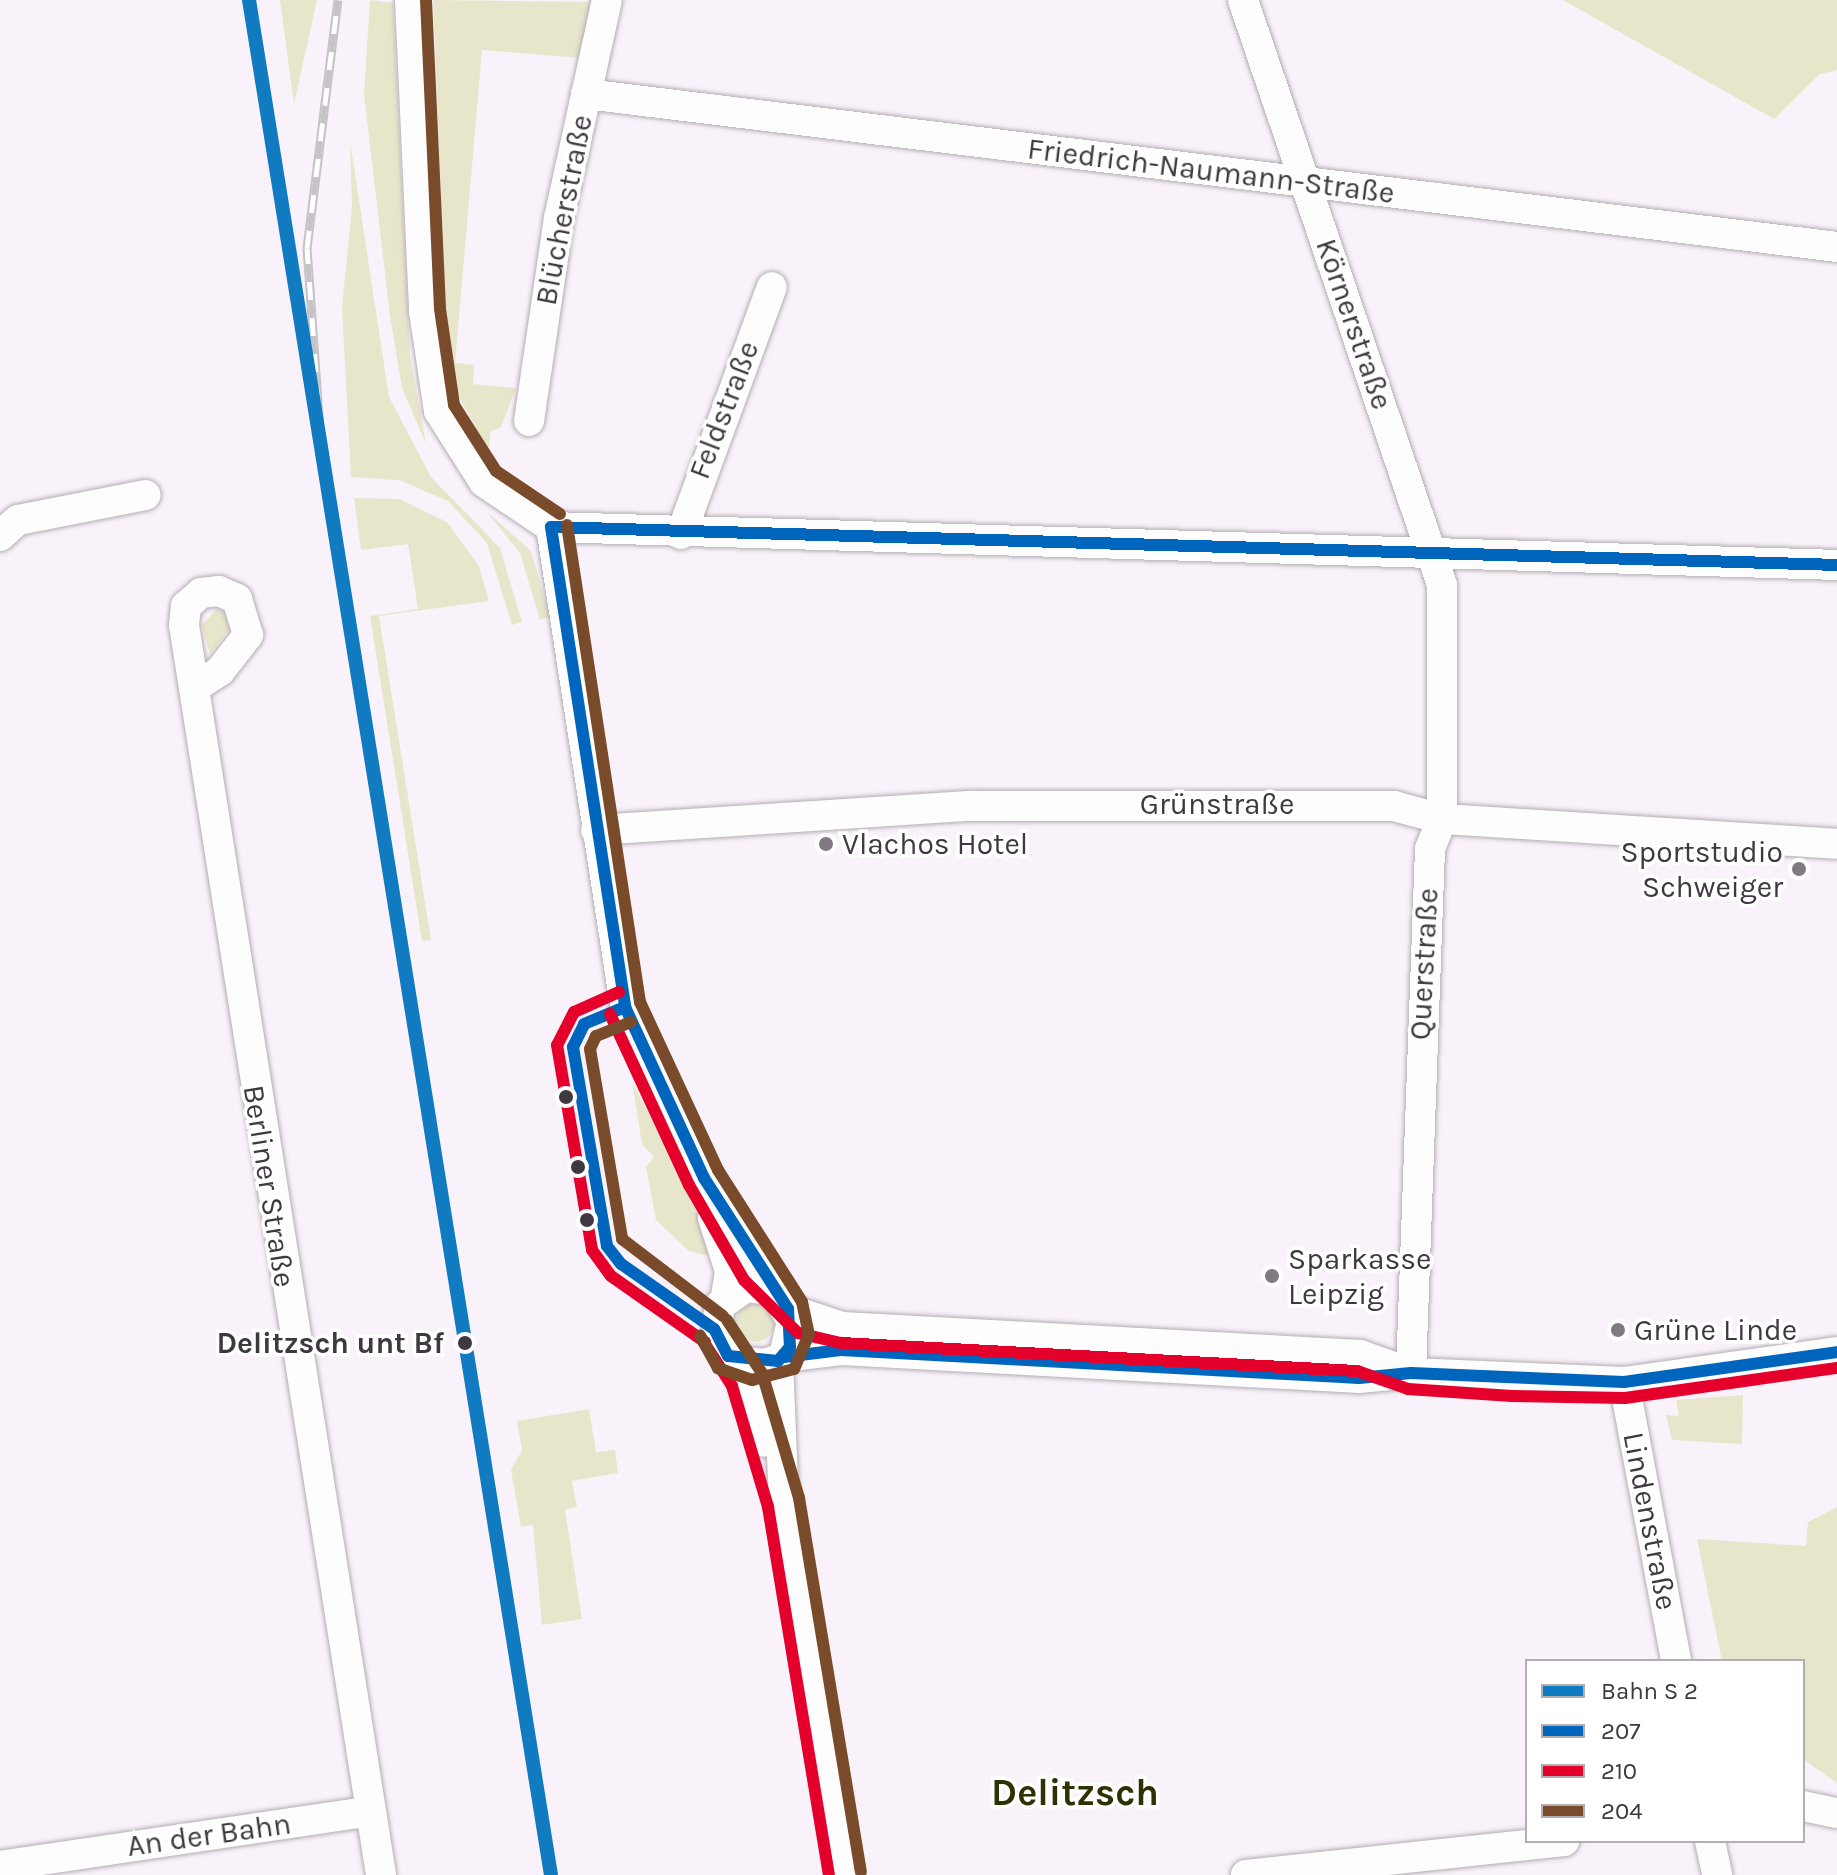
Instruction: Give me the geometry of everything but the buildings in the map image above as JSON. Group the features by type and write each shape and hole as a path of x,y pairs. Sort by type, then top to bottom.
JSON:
{"street":[{"path":"410,0 424,311 439,411 484,482 551,527 681,534 1436,558 1837,565"},
{"name":"Blücherstraße","path":"529,421 586,94 607,0"},
{"name":"Körnerstraße","path":"1243,0 1303,182 1436,558"},
{"name":"Friedrich-Naumann-Straße","path":"586,94 1837,247"},
{"name":"Feldstraße","path":"681,534 772,287"},
{"path":"0,536 18,520 146,495"},
{"path":"551,527 625,1007 704,1178 780,1300 793,1334 781,1359 784,1503 845,1875"},
{"name":"Querstraße","path":"1411,1373 1430,849 1442,819 1442,585 1436,558"},
{"name":"Berliner Straße","path":"197,686 197,724 381,1875"},
{"name":"Grünstraße","path":"596,830 1122,804 1394,806 1442,819 1837,844"},
{"path":"704,1178 730,1271 726,1297 714,1329 737,1361 784,1503"},
{"path":"726,1297 746,1287 842,1327 1360,1355 1411,1373"},
{"path":"737,1361 781,1359 841,1350 1359,1378 1411,1373 1624,1382 1837,1352"},
{"name":"Lindenstraße","path":"1624,1382 1676,1659"},
{"path":"1805,1806 1837,1813"},
{"name":"An der Bahn","path":"0,1866 371,1811"},
{"path":"1246,1875 1545,1843"},
{"path":"1710,1843 1717,1875"}],"green space":[{"path":"280,0 317,0 294,104"},
{"path":"370,0 393,3 410,356 426,444 402,388 390,316 364,94"},
{"path":"433,0 596,2 581,58 482,50 455,363 474,365 473,384 516,388 501,427 490,432 489,451 457,393 447,345"},
{"path":"1563,0 1837,0 1837,70 1820,74 1774,119"},
{"path":"350,141 389,397 431,477 500,548 522,622 512,625 487,543 448,501 399,480 351,477 342,307 352,207"},
{"path":"354,498 399,499 447,522 479,566 489,601 379,616 431,940 422,941 370,616 418,609 408,544 361,550"},
{"path":"485,510 531,551 550,617 540,620 520,553"},
{"path":"217,609 228,614 231,627 210,654 202,625"},
{"path":"632,1082 697,1205 716,1250 705,1255 689,1251 656,1220 646,1167 654,1157 642,1144"},
{"path":"755,1304 768,1310 774,1323 768,1336 755,1342 742,1336 736,1323 742,1310"},
{"path":"1743,1395 1742,1444 1672,1440 1666,1415 1679,1416 1676,1400"},
{"path":"589,1409 596,1452 615,1450 618,1473 572,1481 577,1507 565,1510 582,1619 542,1625 533,1525 521,1527 511,1470 522,1450 517,1421"},
{"path":"1837,1507 1837,1783 1805,1760 1805,1659 1722,1659 1697,1539 1806,1546 1808,1522"}],"railway":[{"path":"321,443 307,248 338,0"}],"transit line":[{"path":"249,0 551,1875"},
{"name":"204","path":"426,0 440,309 454,405 496,471 560,514"},
{"name":"204","path":"567,525 640,1002 718,1170 802,1302 809,1334 794,1369 752,1380 718,1368 700,1336"},
{"name":"207","path":"551,527 625,1007"},
{"name":"207","path":"551,527 1837,565"},
{"name":"210","path":"619,992 574,1012 557,1045 592,1250 611,1276 705,1342"},
{"name":"207","path":"625,1007 704,1178 788,1309 790,1347 778,1361 728,1356 714,1329 621,1264 607,1246 573,1047 584,1024 625,1007"},
{"name":"210","path":"610,1014 689,1185 744,1280 798,1333 841,1343 1357,1371 1408,1389 1512,1396 1625,1398 1837,1368"},
{"name":"204","path":"631,1022 596,1036 590,1049 622,1239 723,1316"},
{"name":"204","path":"727,1320 762,1373 799,1498 861,1872"},
{"name":"210","path":"701,1338 732,1386 768,1507 829,1875"},
{"name":"207","path":"784,1357 841,1350 1359,1378 1411,1373 1624,1382 1837,1352"}],"place":[{"name":"Vlachos Hotel","path":"826,844"},
{"name":"Sportstudio Schweiger","path":"1799,869"},
{"name":"Sparkasse Leipzig","path":"1272,1276"},
{"name":"Grüne Linde","path":"1618,1330"},
{"name":"Delitzsch unt Bf","path":"465,1343"}],"district":[{"name":"Delitzsch","path":"1075,1793"}]}
